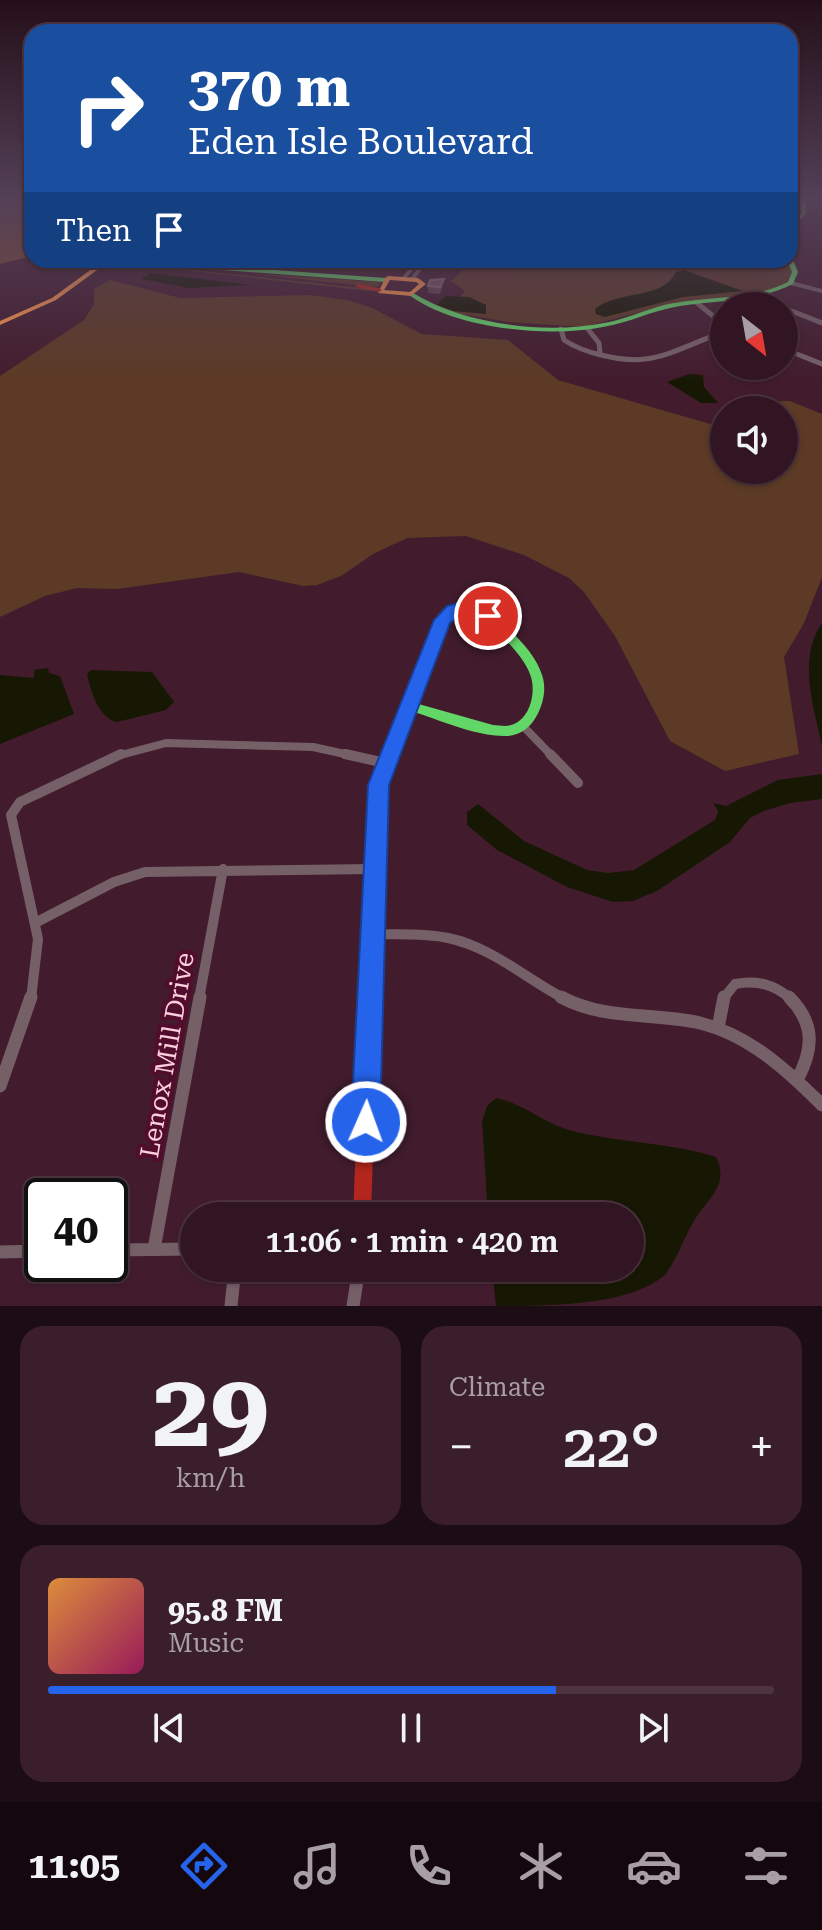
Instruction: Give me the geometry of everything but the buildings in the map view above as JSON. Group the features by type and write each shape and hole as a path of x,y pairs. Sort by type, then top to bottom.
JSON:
{"street":[{"path":"0,323 54,299 97,268"},
{"path":"204,268 382,285 411,294 421,306 434,312 561,329 587,328 652,309 710,301"},
{"path":"408,279 417,268"},
{"path":"791,283 793,268"},
{"path":"382,285 408,279 423,284 411,294"},
{"path":"769,292 791,283 822,291"},
{"path":"696,302 710,314"},
{"path":"798,316 822,326"},
{"path":"587,328 599,343 600,353"},
{"path":"561,329 568,343 630,359 652,358 710,336"},
{"path":"808,358 822,352"},
{"path":"798,354 822,364"},
{"path":"363,1202 378,785 385,763 442,620 458,609 473,608 488,616 535,669 539,684 531,717 523,726 497,730 409,706"},
{"path":"523,726 578,783"},
{"path":"0,1086 37,971 35,923 11,815 27,797 126,752 166,743 313,747 385,763"},
{"name":"Lenox Mill Drive","path":"154,1249 223,869"},
{"path":"35,923 130,876 159,870 374,869"},
{"path":"373,934 459,940 481,949 540,988 591,1011 625,1017 682,1020 718,1028 758,1048 822,1105"},
{"path":"718,1028 722,1000 735,984 756,980 782,991 801,1012 811,1041 810,1055 797,1080"},
{"path":"128,1250 180,1249"},
{"path":"0,1252 24,1251"},
{"path":"231,1306 234,1282"},
{"path":"353,1306 358,1295 358,1282"}],"shaded area":[{"path":"166,268 362,288 366,286 254,274 381,282 378,287 369,286 373,289 369,291"},
{"path":"466,268 790,268 792,272 789,281 771,292 710,292 710,299 674,303 584,327 508,322 432,309 446,296 460,297 465,291 451,281"},
{"path":"684,270 743,291 683,297 605,317 596,314 595,309 604,303 661,287 676,272"},
{"path":"151,273 251,285 189,288 141,279"},
{"path":"110,280 180,298 310,295 370,307 422,334 508,340 558,380 710,424 710,484 798,484 798,404 822,414 822,577 804,623 784,657 799,754 725,771 670,741 615,636 584,592 569,578 524,555 466,536 407,538 373,554 341,576 317,585 303,586 239,572 117,589 77,588 45,596 0,617 0,376 84,320 94,304 94,289"},
{"path":"446,296 469,297 486,305 486,314 453,311 436,305"},
{"path":"689,374 703,375 704,387 712,396 710,403 701,403 667,382"},
{"path":"822,623 822,747 809,668 814,637"},
{"path":"48,668 49,673 60,676 74,714 0,744 0,675 34,678 34,670"},
{"path":"91,670 152,672 174,702 166,710 117,722 100,710 93,696 87,674"},
{"path":"822,774 822,799 790,803 750,818 730,842 657,891 633,901 613,902 567,887 497,850 467,825 467,812 478,804 524,841 587,870 608,873 634,870 715,820 718,811 713,803 726,806 778,780"},
{"path":"496,1098 569,1130 716,1157 720,1174 717,1189 693,1223 665,1275 631,1293 609,1298 563,1304 496,1306 493,1282 644,1282 644,1202 487,1202 482,1122 487,1106"}],"traffic: fast":[{"path":"223,268 385,280"},
{"path":"411,294 429,305 476,321 529,328 580,328 611,324 678,304 764,294 791,283 793,268"},
{"path":"377,800 385,763 442,620 449,614 462,608 482,615 517,646 537,676 538,694 533,712 528,720 513,730 481,727 409,706"}],"traffic: slow":[{"path":"0,323 54,299 97,268"},
{"path":"388,278 418,280 423,284 411,294 380,292 388,278"}],"traffic: jam":[{"path":"358,286 379,290"},
{"path":"363,1202 377,800"}],"route":[{"path":"366,1122 378,785 442,620 453,611 466,608 488,616"}]}
